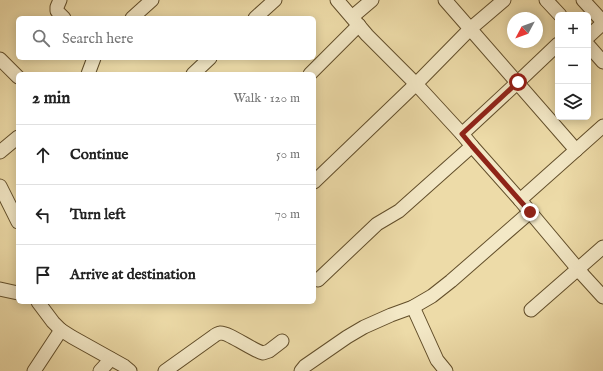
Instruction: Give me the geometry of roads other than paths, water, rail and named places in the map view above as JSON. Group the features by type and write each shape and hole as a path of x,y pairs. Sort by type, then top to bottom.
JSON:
{"street":[{"path":"60,0 57,6 57,11 62,16"},
{"path":"134,16 152,0"},
{"path":"257,16 275,0"},
{"path":"337,0 367,35 416,84 462,134 520,200 578,270 603,297"},
{"path":"312,72 372,0"},
{"path":"445,0 576,150"},
{"path":"316,180 416,84 470,29 504,0"},
{"path":"546,0 557,12"},
{"path":"582,0 595,32 603,62"},
{"path":"462,134 555,47"},
{"path":"0,59 16,75"},
{"path":"89,72 93,60"},
{"path":"195,72 208,60"},
{"path":"520,200 603,126"},
{"path":"0,152 16,139"},
{"path":"318,280 377,224 399,211 472,146"},
{"path":"0,186 16,218"},
{"path":"301,371 305,366 360,329 413,307 432,296 530,212"},
{"path":"531,310 603,247"},
{"path":"0,289 16,293"},
{"path":"40,304 61,330 72,338 124,366 130,371"},
{"path":"413,307 438,360 446,371"},
{"path":"34,371 61,330"},
{"path":"165,371 219,333 226,334 256,351 263,353 269,351 282,341"},
{"path":"100,371 111,359"}]}
